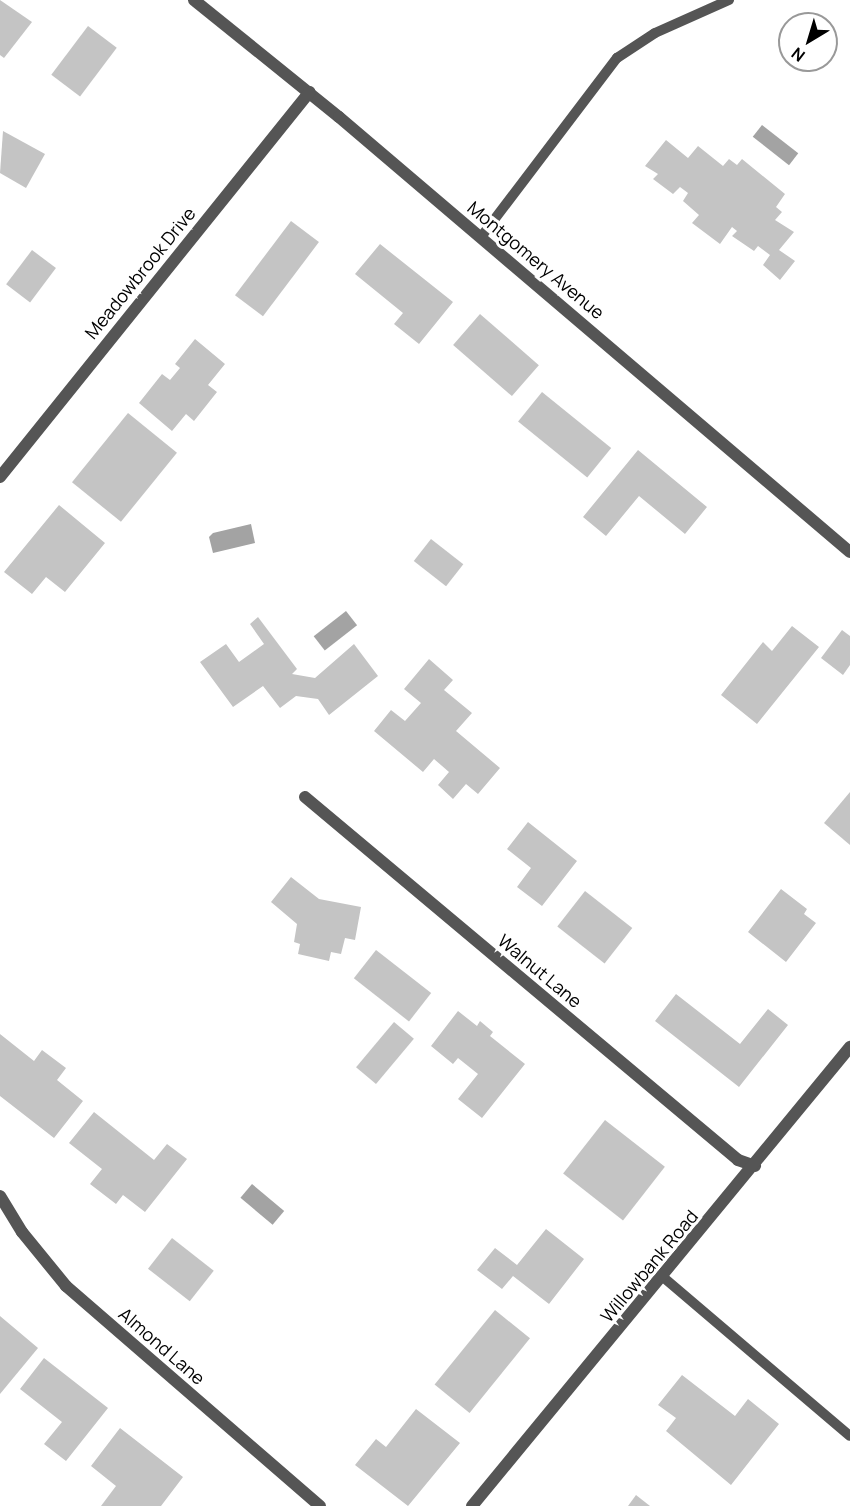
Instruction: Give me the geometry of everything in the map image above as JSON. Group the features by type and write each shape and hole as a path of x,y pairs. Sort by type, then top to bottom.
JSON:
{"street":[{"name":"Montgomery Avenue","path":"194,0 309,92 482,237 850,552"},
{"name":"Meadowbrook Drive","path":"0,477 309,92"},
{"name":"Walnut Lane","path":"305,797 738,1160 755,1167"},
{"name":"Willowbank Road","path":"472,1506 755,1167 850,1047"},
{"name":"Almond Lane","path":"0,1196 22,1232 66,1286 320,1506"}],"lane":[{"path":"482,237 617,58 655,33 729,0"},
{"path":"663,1277 850,1436"}],"shaded area":[{"path":"762,125 798,153 789,165 753,137"},
{"path":"251,524 255,543 213,553 209,537 213,533"},
{"path":"346,611 357,625 325,650 314,636"},
{"path":"252,1184 284,1211 273,1225 240,1198"}],"building":[{"path":"0,0 32,22 4,58 0,55"},
{"path":"88,26 117,48 80,96 51,75"},
{"path":"3,131 45,154 26,188 0,173"},
{"path":"666,140 688,158 698,146 723,166 729,159 737,165 742,159 785,194 776,207 782,212 775,220 794,232 779,250 795,261 780,280 763,265 770,255 758,246 754,251 732,236 737,231 732,227 720,244 692,223 699,215 683,201 688,193 680,187 673,194 653,179 658,174 645,166"},
{"path":"291,221 319,242 263,316 235,295"},
{"path":"380,244 453,302 419,344 394,324 403,313 355,274"},
{"path":"32,250 56,268 30,302 6,284"},
{"path":"480,314 539,365 512,396 453,345"},
{"path":"195,339 225,364 208,385 217,392 194,421 186,414 172,431 139,403 162,374 170,380 180,368 175,364"},
{"path":"542,392 611,448 587,478 518,422"},
{"path":"128,413 177,453 121,522 72,482"},
{"path":"638,450 707,507 685,534 639,496 606,536 583,517"},
{"path":"59,505 105,543 65,592 46,577 32,594 4,572"},
{"path":"431,539 463,564 446,586 414,561"},
{"path":"258,617 297,669 292,674 315,678 354,644 378,676 329,715 318,699 296,696 280,708 263,686 233,707 200,662 226,644 239,662 264,644 250,624"},
{"path":"792,626 819,647 757,724 721,695 763,642 772,651"},
{"path":"842,630 850,636 850,665 843,675 821,658"},
{"path":"429,659 453,680 444,690 472,713 456,731 500,768 478,794 466,784 453,799 438,785 449,772 434,759 423,772 374,731 391,710 405,721 421,703 404,689"},
{"path":"850,792 850,845 824,823"},
{"path":"528,822 577,861 542,906 517,887 531,868 507,849"},
{"path":"291,877 319,899 361,907 355,940 345,938 341,954 331,952 329,961 298,954 300,944 294,942 297,924 271,902"},
{"path":"781,889 807,909 804,914 816,923 786,962 748,932"},
{"path":"585,891 632,928 605,963 557,926"},
{"path":"376,950 431,993 409,1021 354,978"},
{"path":"676,994 740,1044 768,1009 788,1025 739,1087 655,1021"},
{"path":"458,1011 477,1026 480,1021 493,1032 490,1036 525,1064 482,1118 458,1099 478,1074 458,1058 453,1064 431,1046"},
{"path":"394,1022 414,1039 376,1084 356,1067"},
{"path":"0,1034 34,1061 42,1050 66,1068 57,1080 83,1101 54,1138 0,1096"},
{"path":"94,1112 154,1160 167,1144 187,1159 145,1212 123,1195 116,1204 90,1184 102,1169 69,1143"},
{"path":"605,1120 665,1167 623,1220 563,1174"},
{"path":"546,1229 584,1259 549,1304 513,1276 502,1289 477,1270 495,1248 517,1265"},
{"path":"172,1238 214,1271 190,1301 148,1269"},
{"path":"495,1310 530,1338 470,1413 435,1385"},
{"path":"0,1316 38,1348 0,1394"},
{"path":"44,1358 108,1408 66,1461 44,1444 62,1422 20,1389"},
{"path":"682,1375 735,1416 748,1399 779,1424 731,1485 666,1431 676,1418 658,1405"},
{"path":"416,1409 460,1443 408,1506 355,1465 376,1439 386,1447"},
{"path":"120,1428 183,1477 161,1506 101,1506 116,1486 91,1466"},
{"path":"636,1495 650,1506 628,1506"}]}
